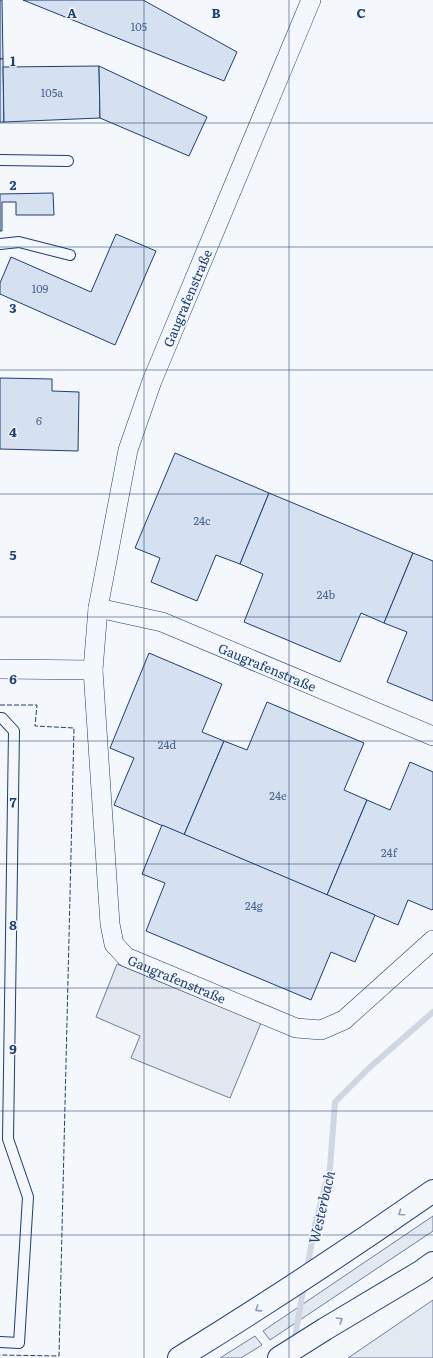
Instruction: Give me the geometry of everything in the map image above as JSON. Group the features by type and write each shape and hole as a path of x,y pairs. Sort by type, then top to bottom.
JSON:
{"highway":[{"path":"179,1358 290,1288 433,1191"},
{"path":"279,1358 433,1264"}],"street":[{"name":"Gaugrafenstraße","path":"311,0 152,380 126,458 98,608 93,670 110,924 114,944 126,957 296,1028 321,1030 344,1020 433,940"},
{"name":"Gaugrafenstraße","path":"98,608 162,622 433,736"},
{"path":"0,669 93,670"}],"lane":[{"path":"0,160 68,161"},
{"path":"0,244 19,242 70,255"},
{"path":"0,718 2,718 14,730 8,1139 28,1197 19,1343 0,1342"}],"shaded area":[{"path":"117,964 261,1023 230,1098 131,1058 140,1036 96,1017"},
{"path":"433,1216 433,1231 270,1340 263,1331"},
{"path":"433,1300 433,1358 348,1358"},
{"path":"255,1336 262,1345 241,1358 220,1358"}],"building":[{"path":"0,0 2,0 3,59 0,59"},
{"path":"23,0 143,0 237,52 224,81"},
{"path":"0,59 3,59 4,122 0,122"},
{"path":"99,66 100,118 4,122 3,67"},
{"path":"99,66 207,117 189,156 100,118"},
{"path":"53,193 54,215 16,215 16,202 2,202 2,231 0,231 0,194"},
{"path":"116,234 156,251 115,345 0,294 0,283 11,257 91,292"},
{"path":"0,378 52,379 52,391 79,392 78,451 0,449"},
{"path":"175,453 269,493 240,564 216,555 197,601 151,582 160,558 135,548"},
{"path":"269,493 413,553 384,623 361,613 340,662 244,622 263,574 240,564"},
{"path":"413,553 433,561 433,701 387,682 407,632 384,623"},
{"path":"149,653 222,684 202,732 224,741 184,835 114,805 134,758 110,748"},
{"path":"267,702 364,743 344,790 367,800 327,895 184,835 224,741 247,750"},
{"path":"410,762 433,772 433,909 432,910 408,900 398,925 327,895 367,800 390,810"},
{"path":"162,825 375,915 355,962 331,952 311,1000 146,931 165,883 142,874"}],"waterway":[{"name":"Westerbach","path":"307,1270 314,1229 330,1168 335,1102 369,1068 433,1012"},
{"name":"Westerbach","path":"294,1343 304,1285"}],"fence":[{"path":"0,705 37,705 35,726 74,728 59,1356 0,1355"}]}
